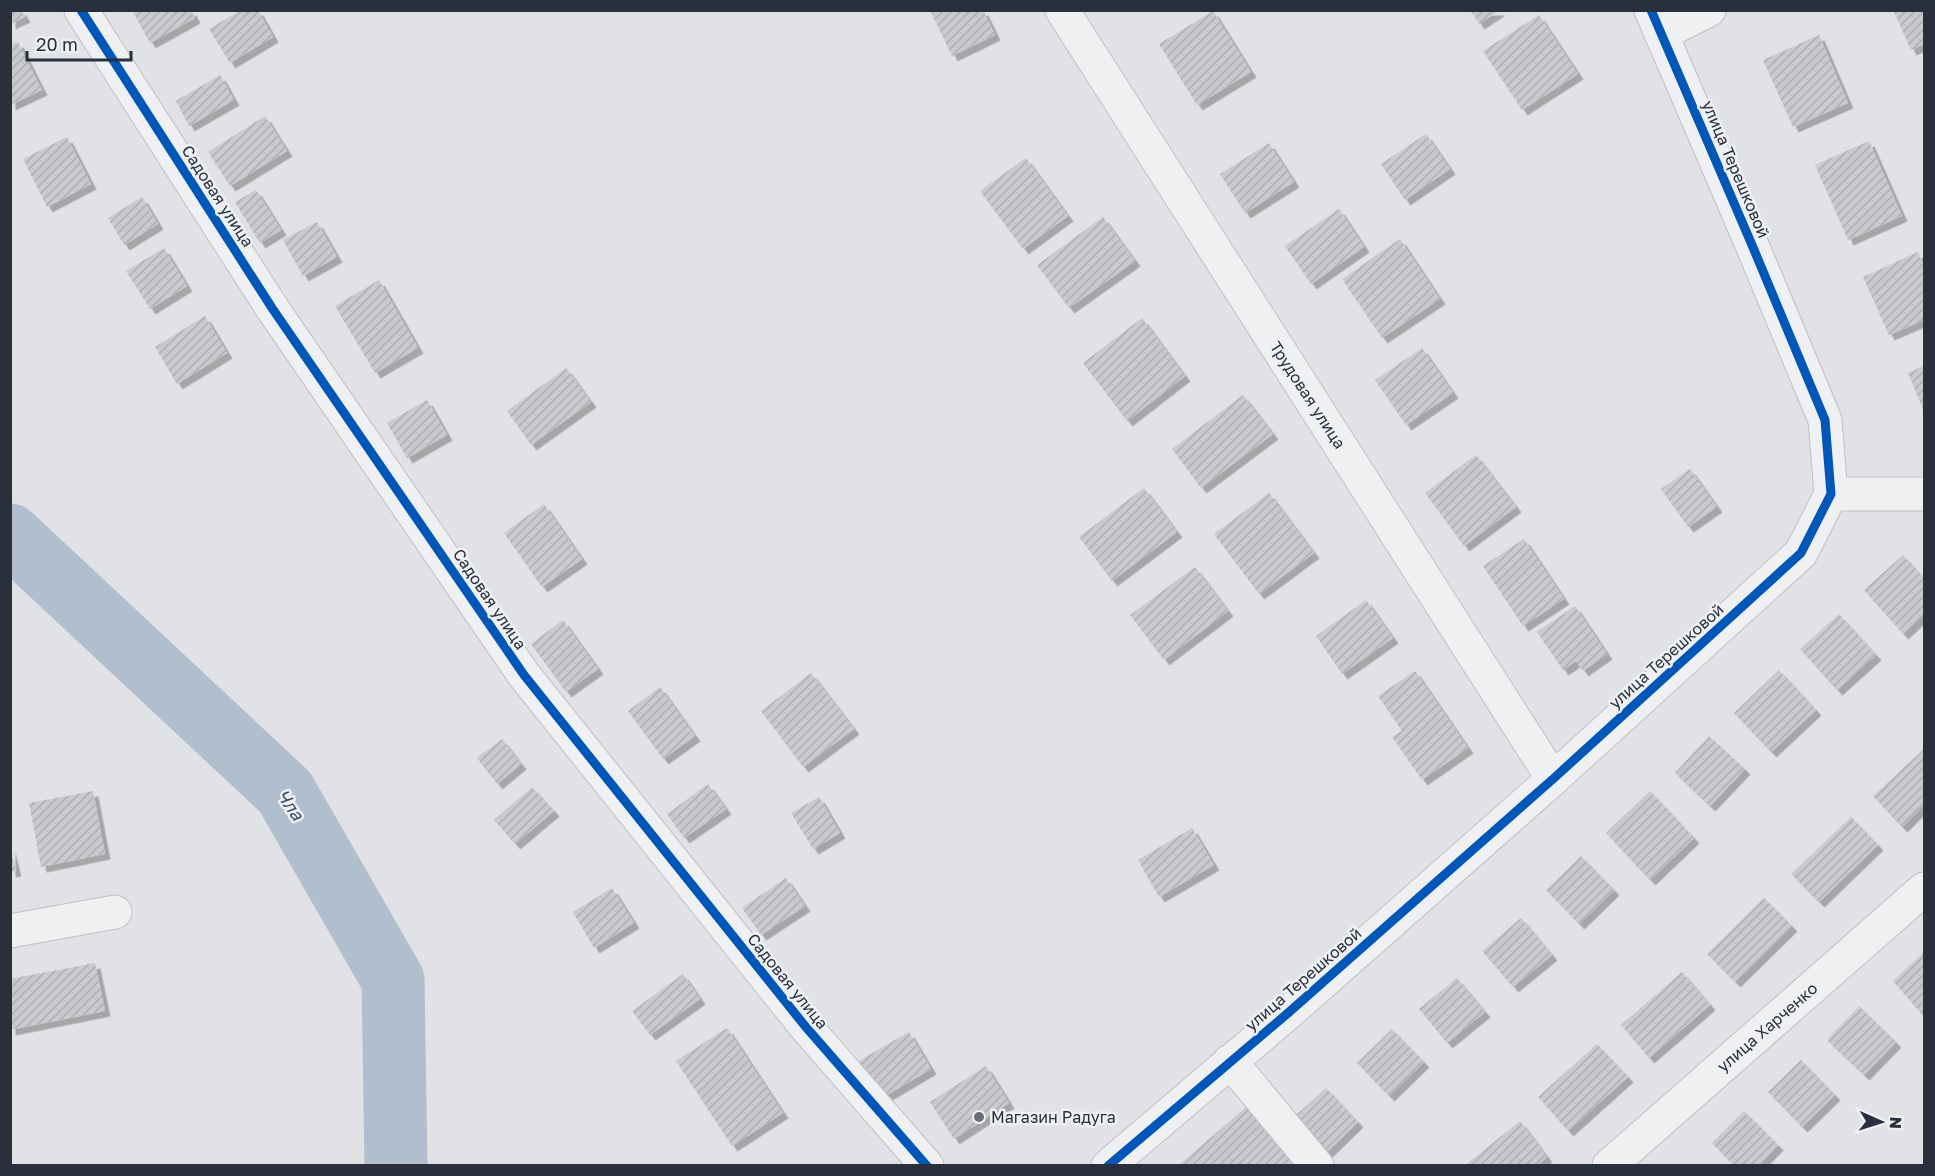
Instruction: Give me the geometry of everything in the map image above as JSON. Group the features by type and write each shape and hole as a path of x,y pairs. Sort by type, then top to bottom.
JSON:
{"street":[{"name":"Садовая улица","path":"81,10 272,308 524,675 805,1026 927,1166"},
{"name":"Трудовая улица","path":"1062,10 1553,779"},
{"path":"1656,22 1709,10"},
{"name":"улица Терешковой","path":"1108,1166 1553,779 1801,553 1831,494 1825,420 1656,22"},
{"path":"1831,494 1924,494"},
{"name":"улица Харченко","path":"1609,1166 1924,889"},
{"path":"10,931 115,912"},
{"path":"1230,1061 1317,1166"}],"building":[{"path":"10,10 21,10 25,17 10,24"},
{"path":"136,10 191,10 195,18 150,43 133,12"},
{"path":"241,10 258,10 273,37 230,63 209,29"},
{"path":"930,10 983,10 995,35 952,56"},
{"path":"1470,10 1500,10 1479,24"},
{"path":"1893,10 1924,10 1924,44 1911,50"},
{"path":"1213,11 1251,72 1197,105 1159,44"},
{"path":"1539,15 1578,74 1522,110 1483,51"},
{"path":"1819,35 1848,103 1793,127 1763,60"},
{"path":"18,42 42,90 10,105 10,45"},
{"path":"220,75 234,100 189,126 176,101"},
{"path":"265,116 287,151 230,186 208,152"},
{"path":"1426,134 1450,169 1405,200 1381,164"},
{"path":"67,137 91,184 47,207 23,159"},
{"path":"1869,141 1902,216 1848,240 1815,165"},
{"path":"1269,143 1294,182 1245,213 1220,174"},
{"path":"1026,158 1068,216 1023,249 980,191"},
{"path":"256,190 281,230 260,243 235,202"},
{"path":"142,197 158,224 124,245 108,218"},
{"path":"1339,209 1364,247 1311,284 1285,246"},
{"path":"1103,217 1135,261 1069,308 1037,265"},
{"path":"317,222 337,257 303,276 283,240"},
{"path":"1400,239 1440,299 1382,338 1342,279"},
{"path":"164,248 187,286 150,309 126,271"},
{"path":"1918,252 1924,267 1924,320 1889,335 1863,277"},
{"path":"379,280 418,348 375,373 335,306"},
{"path":"205,316 227,353 177,384 155,347"},
{"path":"1142,318 1185,376 1127,421 1083,363"},
{"path":"1422,348 1453,393 1406,425 1375,380"},
{"path":"1924,366 1924,412 1908,373"},
{"path":"566,368 591,402 531,445 507,411"},
{"path":"1243,395 1273,434 1201,488 1172,449"},
{"path":"427,400 447,435 407,458 387,423"},
{"path":"1476,455 1516,507 1464,546 1425,493"},
{"path":"1690,469 1717,507 1688,527 1661,489"},
{"path":"1144,488 1177,532 1112,581 1079,537"},
{"path":"1269,493 1314,553 1259,594 1214,534"},
{"path":"544,504 582,559 542,587 504,533"},
{"path":"1524,539 1564,599 1523,626 1483,566"},
{"path":"1903,555 1924,579 1924,614 1903,634 1864,590"},
{"path":"1195,567 1228,611 1164,660 1130,615"},
{"path":"1366,600 1393,638 1342,674 1316,636"},
{"path":"1575,606 1607,654 1583,671 1576,661 1563,670 1537,632"},
{"path":"1839,614 1876,655 1837,690 1800,649"},
{"path":"563,620 598,669 566,692 531,644"},
{"path":"1779,670 1816,710 1771,752 1734,713"},
{"path":"1415,671 1468,748 1422,780 1392,737 1402,731 1378,696"},
{"path":"811,673 854,729 803,767 761,711"},
{"path":"660,687 695,736 663,759 628,711"},
{"path":"1709,736 1745,769 1710,806 1675,773"},
{"path":"502,739 521,764 497,784 477,758"},
{"path":"1924,749 1924,805 1902,827 1873,796"},
{"path":"708,784 726,809 684,838 667,814"},
{"path":"532,787 554,811 515,844 494,820"},
{"path":"93,791 105,854 41,867 29,803"},
{"path":"1650,791 1694,838 1650,880 1606,833"},
{"path":"819,797 840,833 813,849 791,813"},
{"path":"1851,817 1878,845 1819,902 1791,874"},
{"path":"1192,828 1214,865 1159,897 1138,860"},
{"path":"10,847 16,871 10,872"},
{"path":"1581,856 1614,890 1579,924 1546,890"},
{"path":"786,878 805,906 761,935 742,908"},
{"path":"612,888 634,923 594,948 573,912"},
{"path":"1764,898 1792,926 1735,982 1707,954"},
{"path":"1521,918 1552,955 1513,987 1482,951"},
{"path":"1924,952 1924,1017 1893,981"},
{"path":"95,963 105,1011 10,1030 10,979"},
{"path":"1682,972 1710,1005 1649,1058 1621,1025"},
{"path":"683,974 700,999 650,1035 632,1011"},
{"path":"1457,978 1485,1012 1447,1043 1419,1009"},
{"path":"1859,1006 1896,1042 1864,1075 1827,1040"},
{"path":"727,1028 783,1113 732,1146 676,1061"},
{"path":"1392,1029 1424,1062 1389,1096 1357,1063"},
{"path":"909,1032 931,1069 877,1101 855,1063"},
{"path":"1597,1044 1628,1077 1568,1131 1538,1097"},
{"path":"1801,1060 1835,1095 1802,1127 1768,1092"},
{"path":"986,1066 1009,1103 954,1139 930,1102"},
{"path":"1326,1088 1358,1122 1327,1152 1294,1117"},
{"path":"1253,1101 1302,1157 1292,1166 1178,1166"},
{"path":"1744,1111 1778,1145 1758,1166 1734,1166 1712,1143"},
{"path":"1520,1121 1547,1157 1537,1166 1464,1166"}],"waterway":[{"name":"Чла","path":"10,535 285,792 393,980 396,1166"}],"cycle path":[{"path":"81,10 272,308 524,675 805,1026 927,1166"},
{"path":"1108,1166 1288,1013 1553,779 1801,553 1831,494 1825,420 1651,10"}],"place":[{"name":"Магазин Радуга","path":"979,1117"}]}
